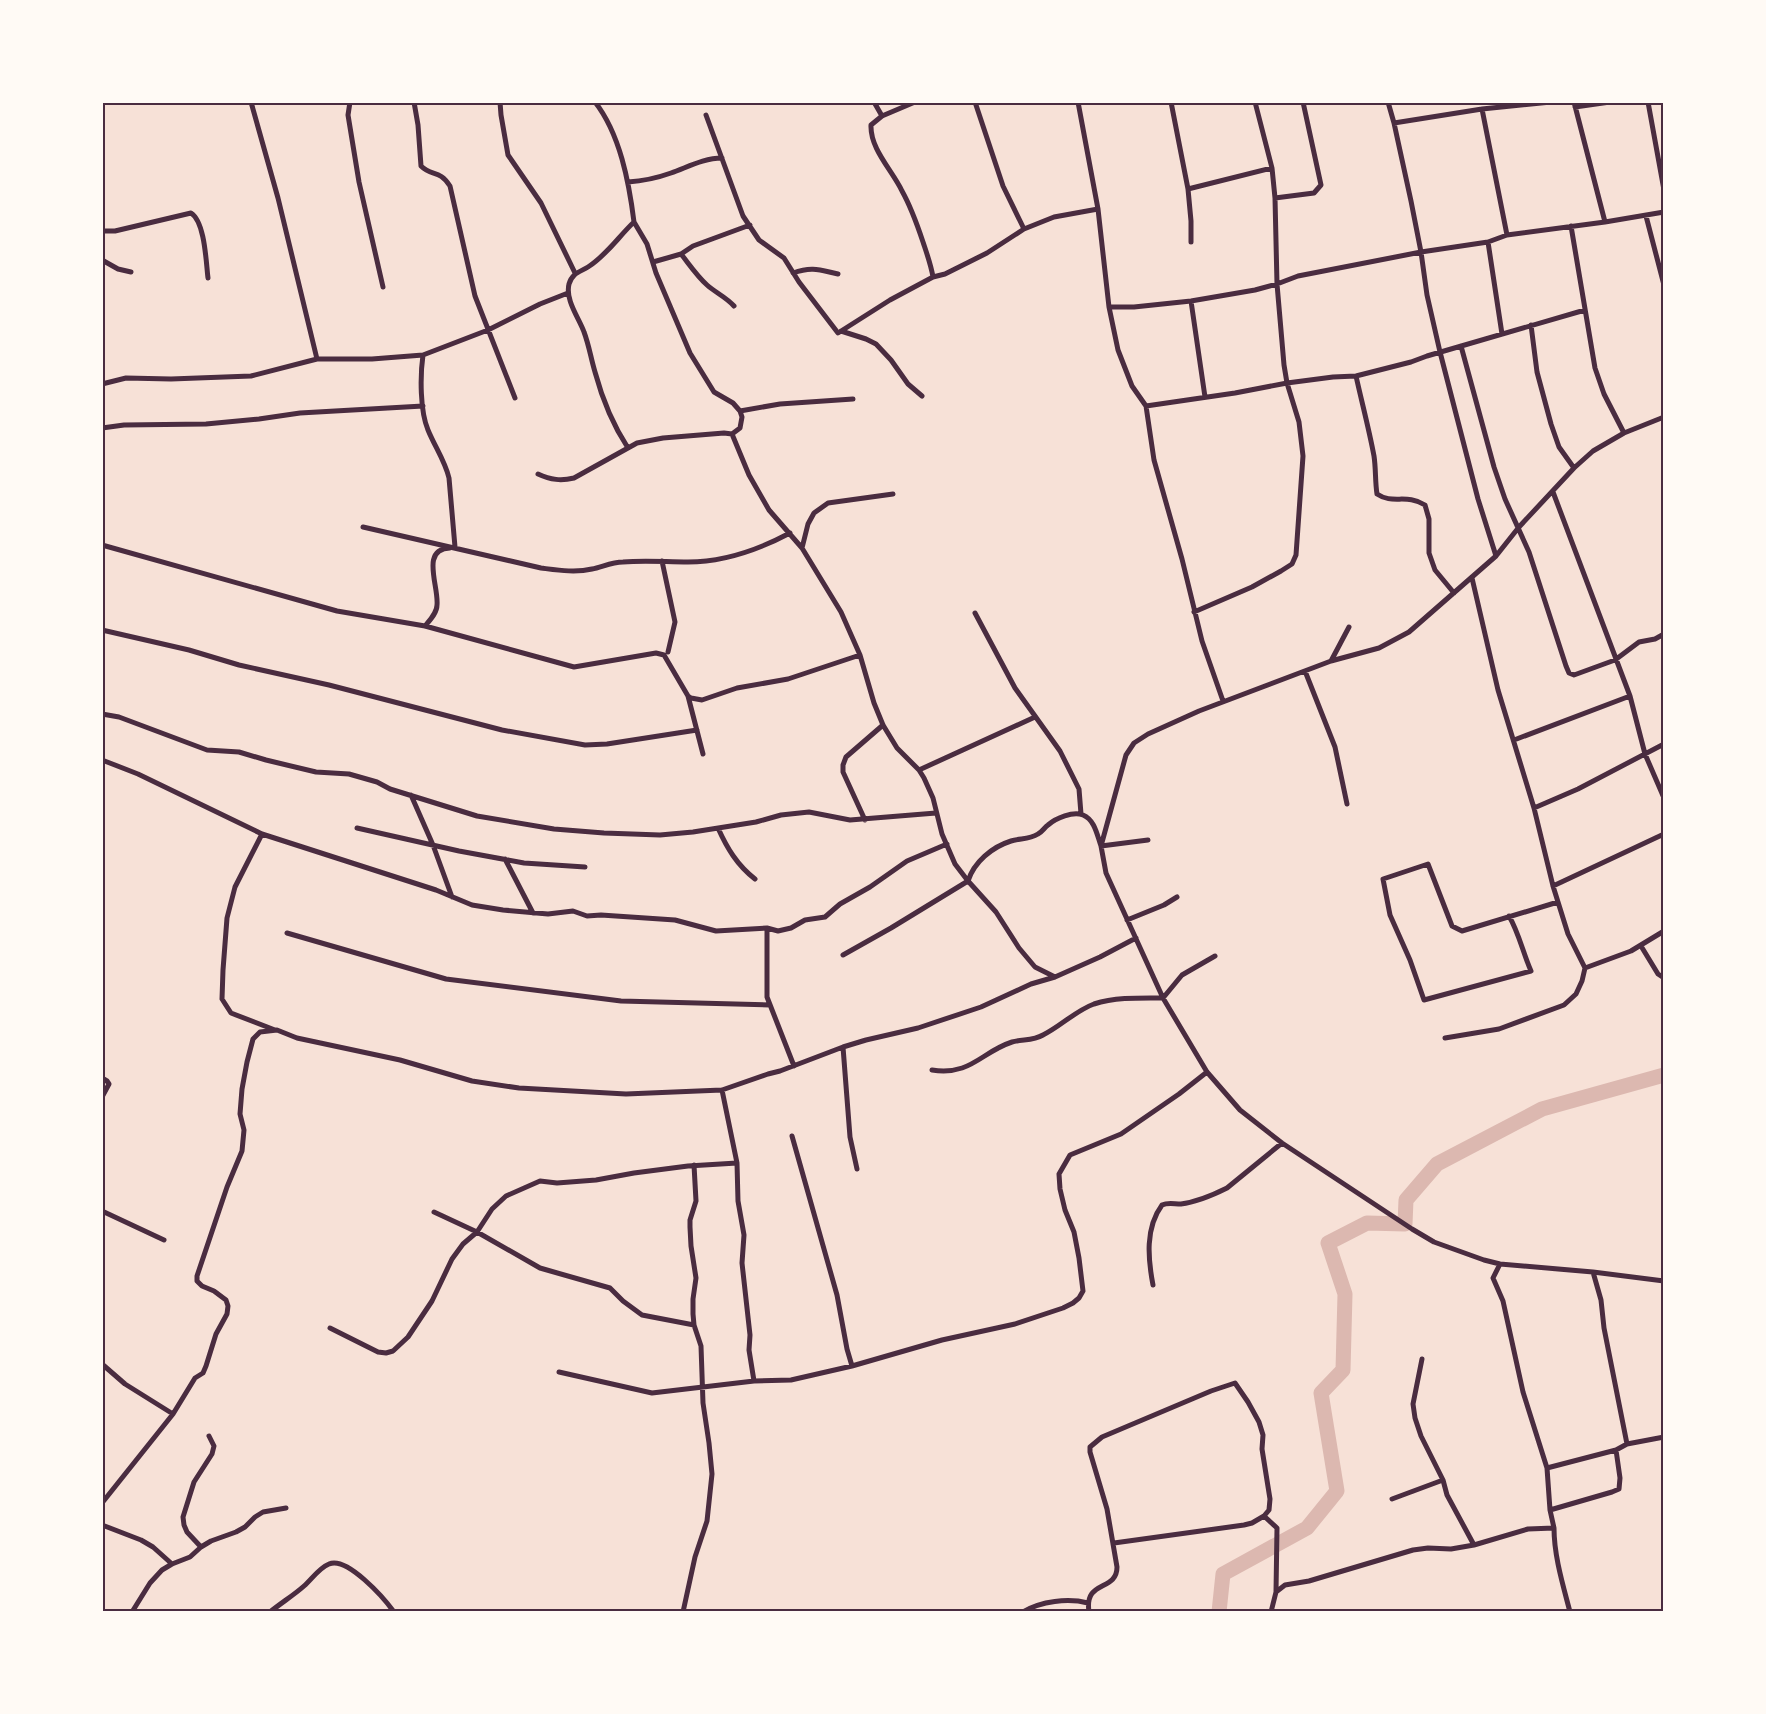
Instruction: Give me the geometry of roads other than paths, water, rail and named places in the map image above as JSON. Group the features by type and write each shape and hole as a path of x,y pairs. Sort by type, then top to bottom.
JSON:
{"street":[{"path":"251,102 278,198 317,359"},
{"path":"350,102 348,115 359,182 383,287"},
{"path":"414,102 420,164 422,169 441,175 450,186 475,296 515,398"},
{"path":"500,102 508,155 541,203 575,273"},
{"path":"538,474 550,479 574,478 637,443 705,434 732,434 740,428 740,411 733,403 714,392 690,353 647,244 634,222 628,182 609,124 595,102"},
{"path":"874,102 882,116"},
{"path":"915,102 882,116 871,125 870,133 915,216 933,278"},
{"path":"975,102 1003,186 1024,229"},
{"path":"1078,102 1098,209 1109,307 1118,350 1132,386 1146,406 1154,460 1202,641 1223,701"},
{"path":"1172,102 1188,189 1191,242"},
{"path":"1194,612 1281,571 1292,564 1296,555 1303,456 1299,422 1284,365 1277,284 1272,168 1256,102"},
{"path":"1275,198 1314,193 1321,185 1303,102"},
{"path":"1388,102 1440,352 1478,499 1496,556"},
{"path":"1394,123 1482,109 1551,102"},
{"path":"1605,222 1574,105 1610,102"},
{"path":"1648,102 1664,190"},
{"path":"1482,109 1507,236"},
{"path":"706,114 743,216 759,240 784,258 838,333 866,339 876,344 908,384 922,396"},
{"path":"628,182 650,180 691,165 722,158"},
{"path":"1188,189 1272,168"},
{"path":"841,332 891,300 987,254 1024,229 1054,218 1098,209"},
{"path":"1109,307 1134,307 1191,301 1255,290 1298,276 1421,252 1488,242 1507,236 1664,212"},
{"path":"102,231 115,231 191,213 196,216 201,225 208,278"},
{"path":"1646,216 1664,285"},
{"path":"628,448 619,435 608,409 595,374 584,333 568,293 569,284 575,273 589,266 608,250 634,222"},
{"path":"653,262 681,254 693,246 750,225"},
{"path":"1571,226 1595,368 1604,394 1624,433"},
{"path":"1488,242 1502,334"},
{"path":"681,254 709,286 735,306"},
{"path":"102,260 118,269 131,272"},
{"path":"794,273 814,268 838,274"},
{"path":"102,384 126,378 250,376 317,359 423,355 488,330 568,293"},
{"path":"1191,301 1204,397"},
{"path":"1146,406 1287,383 1356,376 1585,310"},
{"path":"1531,325 1538,372 1551,424 1559,447 1574,468"},
{"path":"1461,346 1494,467 1505,499 1530,552 1569,673 1574,675 1615,660 1639,642 1655,639 1664,634"},
{"path":"423,355 421,369 423,406 427,428 447,468 455,548"},
{"path":"1356,376 1374,457 1377,495 1383,499 1392,500 1406,498 1425,505 1429,519 1429,553 1435,570 1454,593"},
{"path":"740,411 780,404 853,399"},
{"path":"102,428 124,425 206,423 300,413 423,406"},
{"path":"1101,846 1126,756 1134,742 1223,701 1332,661 1379,648 1410,632 1496,556 1518,527 1593,451 1624,433 1664,417"},
{"path":"732,434 749,474 769,510 802,548 841,612 861,656 874,703 883,725 897,748 919,770 933,798 946,844 956,864 996,912 1019,948 1035,967 1055,977"},
{"path":"1553,492 1629,696 1645,754 1664,798"},
{"path":"802,548 808,524 814,513 828,503 892,494"},
{"path":"363,527 541,568 570,571 590,570 620,562 690,562 729,558 763,547 790,533"},
{"path":"102,545 337,611 425,626 574,667 656,653 664,655 688,696 703,754"},
{"path":"425,626 438,607 432,559 437,552 446,548 455,548"},
{"path":"662,561 675,622 668,652"},
{"path":"1445,1038 1499,1029 1564,1005 1576,994 1585,968 1568,934 1553,886 1534,808 1498,690 1472,578"},
{"path":"975,613 1015,688 1060,751 1079,789 1080,814"},
{"path":"1332,661 1350,627"},
{"path":"102,630 502,730 585,745 607,744 697,730"},
{"path":"688,696 702,700 737,688 788,679 861,656"},
{"path":"1305,671 1335,747 1347,804"},
{"path":"1514,740 1629,696"},
{"path":"102,714 119,717 207,750 239,752 316,772 349,774 477,816 554,829 660,836 809,812 850,820 936,813"},
{"path":"919,770 1035,717"},
{"path":"865,820 843,772 843,765 846,757 883,725"},
{"path":"1534,808 1578,789 1664,744"},
{"path":"102,760 138,774 262,834 472,905 532,913 573,911 587,916 675,920 716,931 767,928 778,931 791,928 805,920 825,917 840,904 870,887 907,861 946,844"},
{"path":"411,795 452,897"},
{"path":"843,956 968,881 971,870 977,863 998,847 1011,841 1034,836 1058,819 1080,814 1093,823 1101,846 1106,873 1163,998 1207,1072 1240,1110 1282,1143 1434,1242 1500,1264 1664,1281"},
{"path":"357,828 524,863 585,867"},
{"path":"718,828 740,867 755,879"},
{"path":"262,834 235,887 227,918 222,999 231,1013 297,1038 400,1060 472,1082 519,1088 626,1094 722,1090 843,1047 918,1028 981,1007 1031,984 1055,977 1100,957 1136,938"},
{"path":"1553,886 1664,834"},
{"path":"1101,846 1148,840"},
{"path":"505,859 532,913"},
{"path":"1509,916 1516,927 1531,971 1424,1000 1410,960 1390,915 1383,879 1428,864 1452,926 1462,931 1509,916 1558,902"},
{"path":"1127,920 1164,905 1177,897"},
{"path":"1516,927 1521,913"},
{"path":"767,928 767,997 794,1066"},
{"path":"1585,968 1641,946 1664,931"},
{"path":"287,933 446,979 621,1001 770,1005"},
{"path":"1641,946 1658,974 1664,978"},
{"path":"932,1070 949,1072 968,1066 1012,1042 1041,1037 1075,1013 1098,1003 1119,999 1163,998 1182,975 1215,956"},
{"path":"102,1503 173,1413 195,1378 202,1373 216,1334 227,1314 226,1300 197,1281 198,1269 242,1151 244,1130 240,1114 242,1089 253,1039 260,1032 277,1030"},
{"path":"843,1047 850,1137 856,1169"},
{"path":"558,1372 652,1393 754,1381 791,1380 852,1366 942,1340 1015,1324 1073,1304 1083,1291 1082,1278 1074,1232 1060,1189 1059,1174 1070,1155 1121,1134 1207,1072"},
{"path":"102,1078 109,1084 102,1097"},
{"path":"722,1090 736,1163 738,1201 744,1235 742,1263 750,1335 749,1350 754,1381"},
{"path":"792,1136 837,1295 852,1366"},
{"path":"1154,1285 1149,1261 1150,1235 1152,1223 1161,1205 1197,1200 1227,1188 1282,1143"},
{"path":"330,1328 378,1352 393,1351 408,1337 432,1301 452,1259 463,1244 477,1232 499,1201 540,1181 557,1183 596,1180 694,1165 736,1163"},
{"path":"683,1612 695,1557 707,1521 711,1485 700,1346 694,1325 693,1306 696,1278 690,1220 696,1201 694,1165"},
{"path":"102,1211 164,1240"},
{"path":"434,1212 477,1232 540,1268 610,1288 642,1315 694,1325"},
{"path":"1500,1264 1493,1278 1503,1301 1523,1392 1547,1468 1554,1539 1570,1612"},
{"path":"1593,1272 1601,1300 1604,1328 1627,1444"},
{"path":"1422,1359 1413,1404 1415,1418 1421,1436 1443,1480 1447,1495 1474,1545"},
{"path":"102,1364 125,1384 173,1413"},
{"path":"1089,1612 1088,1603 1096,1588 1113,1580 1117,1567 1107,1509 1090,1447 1102,1437 1235,1383 1259,1422 1263,1435 1262,1449 1270,1499 1269,1510 1259,1520 1244,1526 1114,1543"},
{"path":"201,1547 187,1532 183,1517 194,1482 212,1454 213,1446 209,1436"},
{"path":"1547,1468 1616,1450 1627,1444 1664,1437"},
{"path":"1550,1510 1618,1489 1620,1478 1616,1450"},
{"path":"1392,1499 1443,1480"},
{"path":"132,1612 158,1574 172,1564 190,1557 211,1541 245,1527 263,1512 286,1508"},
{"path":"1264,1516 1277,1528 1276,1592 1271,1612"},
{"path":"102,1525 141,1540 153,1547 172,1564"},
{"path":"1276,1592 1285,1585 1309,1581 1413,1550 1451,1549 1474,1545 1528,1529 1554,1528"},
{"path":"270,1612 330,1563 338,1563 351,1570 372,1586 394,1612"},
{"path":"1023,1612 1037,1605 1054,1602 1077,1600 1088,1603"},
{"path":"279,1605 284,1612"}],"waterway":[{"path":"1219,1612 1223,1574 1307,1528 1337,1491 1321,1393 1343,1370 1345,1294 1328,1243 1367,1223 1405,1224 1406,1200 1437,1164 1542,1109 1664,1075"}]}
